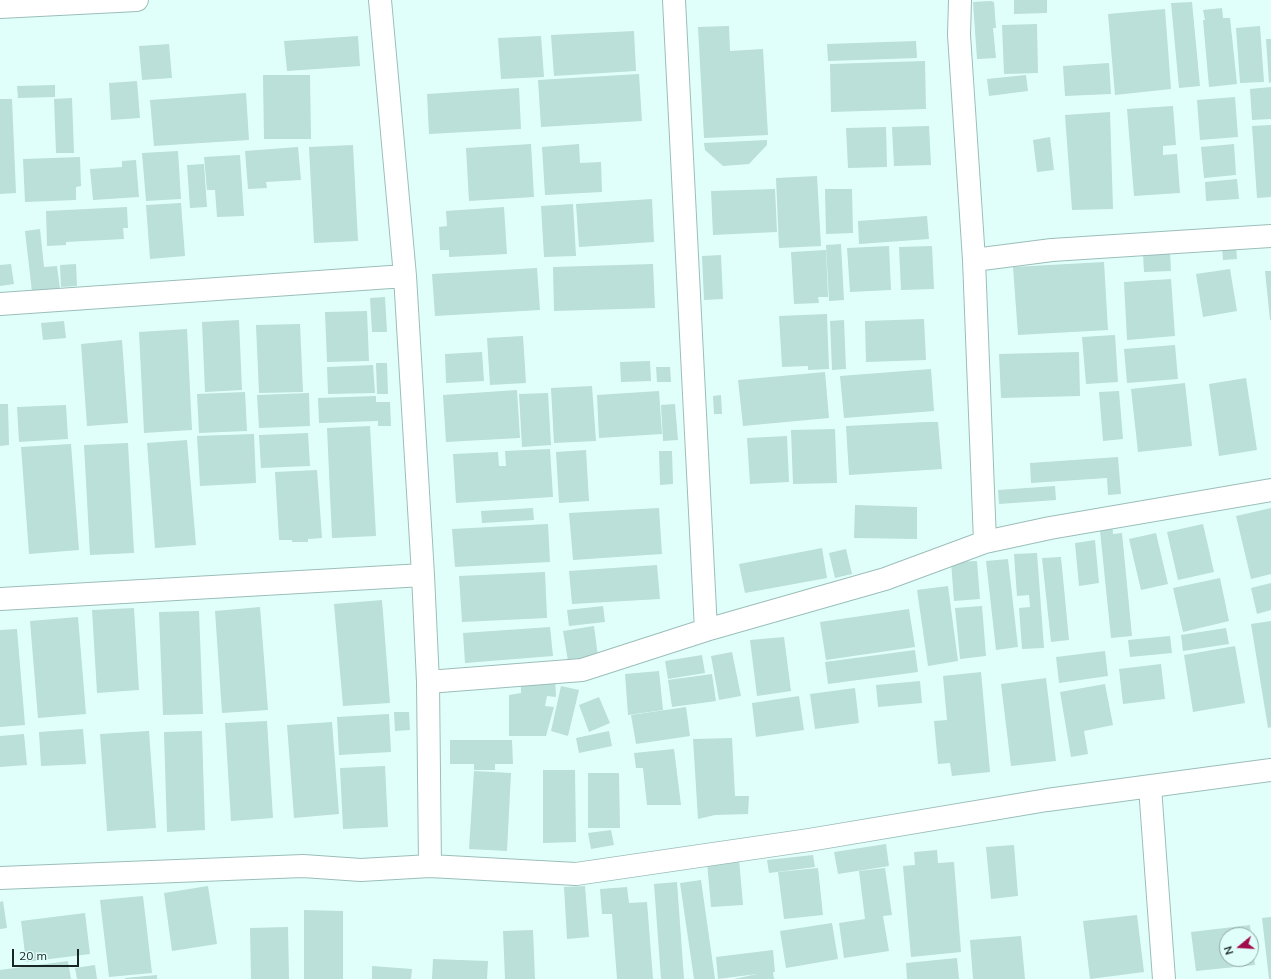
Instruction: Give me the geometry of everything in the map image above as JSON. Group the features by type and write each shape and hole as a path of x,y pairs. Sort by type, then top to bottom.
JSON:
{"street":[{"path":"0,7 58,2 137,0"},
{"path":"380,0 405,276 423,575 428,682 430,866"},
{"path":"674,0 706,630"},
{"path":"960,0 959,35 974,260 985,542"},
{"path":"974,260 1052,250 1271,236"},
{"path":"0,304 405,276"},
{"path":"428,682 582,670 706,630 885,579 985,542 1058,527 1271,490"},
{"path":"0,599 423,575"},
{"path":"0,878 303,866 361,870 430,866 576,874 808,840 1047,800 1271,770"},
{"path":"1150,787 1164,979"}],"building":[{"path":"1014,0 1047,0 1047,13 1014,14"},
{"path":"973,2 994,2 996,28 993,28 996,58 977,59"},
{"path":"1192,2 1200,86 1179,88 1171,3"},
{"path":"1222,8 1223,18 1230,18 1237,84 1209,87 1203,20 1205,20 1203,10"},
{"path":"1165,9 1171,89 1115,95 1108,14"},
{"path":"1037,24 1038,73 1004,74 1002,25"},
{"path":"729,26 730,51 763,49 768,135 704,138 698,27"},
{"path":"1260,26 1264,82 1240,83 1236,28"},
{"path":"634,31 636,71 554,76 551,35"},
{"path":"358,36 360,66 287,71 284,41"},
{"path":"541,36 544,77 501,79 498,38"},
{"path":"1266,39 1271,39 1271,82 1269,83"},
{"path":"916,41 917,58 828,61 827,44"},
{"path":"169,44 172,78 142,80 139,46"},
{"path":"925,61 926,109 831,112 830,64"},
{"path":"1109,63 1111,94 1065,96 1063,66"},
{"path":"639,74 642,121 541,127 538,80"},
{"path":"263,75 310,75 311,139 264,139"},
{"path":"1026,75 1028,91 989,96 987,79"},
{"path":"137,81 140,118 111,120 109,83"},
{"path":"55,85 55,97 18,98 17,86"},
{"path":"1271,87 1271,119 1252,120 1250,89"},
{"path":"519,88 521,129 429,134 427,94"},
{"path":"246,93 249,140 154,146 150,100"},
{"path":"1235,97 1238,137 1200,140 1197,100"},
{"path":"72,98 74,153 56,153 54,99"},
{"path":"0,99 12,99 16,193 0,194"},
{"path":"1173,106 1176,145 1163,146 1163,155 1177,154 1180,193 1134,196 1127,109"},
{"path":"1110,112 1113,209 1072,210 1065,115"},
{"path":"1271,125 1271,197 1257,198 1252,126"},
{"path":"929,126 931,165 894,166 892,127"},
{"path":"886,127 887,167 848,168 846,128"},
{"path":"1050,137 1054,170 1037,172 1033,140"},
{"path":"767,140 767,145 749,164 723,166 705,150 704,143"},
{"path":"531,144 534,197 469,201 466,148"},
{"path":"579,144 580,163 601,162 602,192 545,195 542,147"},
{"path":"1234,144 1236,175 1204,178 1201,147"},
{"path":"353,145 358,241 314,243 309,147"},
{"path":"298,147 301,180 266,182 267,188 248,189 245,151"},
{"path":"178,151 181,199 146,201 142,153"},
{"path":"240,155 244,216 217,217 215,190 207,190 204,157"},
{"path":"80,157 81,186 76,187 76,200 25,202 23,159"},
{"path":"136,160 139,197 93,200 90,169 122,167 122,161"},
{"path":"204,164 207,207 190,208 187,165"},
{"path":"817,176 821,246 779,248 776,178"},
{"path":"1237,179 1239,199 1206,201 1205,182"},
{"path":"775,189 777,232 713,235 711,191"},
{"path":"825,189 852,189 853,233 826,234"},
{"path":"652,199 654,242 579,247 576,204"},
{"path":"181,203 185,256 150,259 146,205"},
{"path":"573,204 576,256 544,257 541,206"},
{"path":"127,207 128,228 123,228 124,239 66,242 66,245 47,246 46,211"},
{"path":"504,207 507,254 449,257 449,250 440,250 439,227 447,226 446,211"},
{"path":"927,216 929,239 859,244 858,221"},
{"path":"40,229 44,267 57,266 60,289 32,292 25,231"},
{"path":"841,244 844,300 829,301 826,245"},
{"path":"889,246 891,290 850,292 847,248"},
{"path":"932,246 934,289 901,290 899,247"},
{"path":"1236,246 1237,259 1223,260 1222,247"},
{"path":"826,250 828,297 818,297 819,303 794,304 791,252"},
{"path":"1170,252 1171,271 1144,272 1143,254"},
{"path":"721,255 723,299 704,300 702,256"},
{"path":"1104,262 1108,330 1018,335 1013,267"},
{"path":"11,264 14,284 0,286 0,265"},
{"path":"76,264 77,286 61,287 60,265"},
{"path":"653,264 655,308 554,311 553,267"},
{"path":"537,268 540,310 435,316 432,274"},
{"path":"1230,269 1237,311 1203,317 1196,274"},
{"path":"1265,271 1271,271 1271,320 1270,320"},
{"path":"1171,279 1175,336 1127,340 1124,282"},
{"path":"385,297 387,332 372,332 370,298"},
{"path":"367,311 369,361 327,362 325,312"},
{"path":"827,314 829,369 808,370 808,366 782,367 779,316"},
{"path":"924,319 926,360 866,362 865,321"},
{"path":"239,320 242,390 205,392 202,322"},
{"path":"844,320 846,369 832,370 830,321"},
{"path":"64,321 66,338 43,340 41,323"},
{"path":"300,324 303,392 259,393 256,325"},
{"path":"187,329 192,430 144,433 139,332"},
{"path":"1115,335 1118,382 1086,384 1082,337"},
{"path":"523,336 526,383 490,385 487,338"},
{"path":"122,340 128,423 87,426 81,344"},
{"path":"1175,345 1178,379 1127,383 1124,349"},
{"path":"482,352 484,381 446,383 445,354"},
{"path":"1079,352 1080,396 1001,398 999,354"},
{"path":"650,361 651,381 621,382 620,362"},
{"path":"376,363 387,363 388,394 377,394"},
{"path":"373,365 375,393 328,394 327,367"},
{"path":"656,367 670,367 671,382 657,382"},
{"path":"931,369 934,411 844,418 840,376"},
{"path":"825,372 829,418 743,426 738,380"},
{"path":"1246,378 1257,450 1219,456 1209,384"},
{"path":"1185,383 1192,446 1138,452 1131,389"},
{"path":"592,386 596,441 554,443 551,388"},
{"path":"517,390 520,438 446,442 443,395"},
{"path":"659,391 662,434 599,438 597,395"},
{"path":"1119,391 1123,439 1103,441 1099,392"},
{"path":"245,392 247,431 199,433 197,394"},
{"path":"309,393 310,426 259,428 257,395"},
{"path":"548,393 551,445 522,447 519,394"},
{"path":"721,395 722,414 714,414 713,396"},
{"path":"376,396 376,402 390,402 391,426 378,426 378,421 319,423 318,398"},
{"path":"0,404 8,404 9,445 0,446"},
{"path":"675,404 678,440 663,441 661,405"},
{"path":"66,405 68,439 19,442 17,407"},
{"path":"938,422 942,469 849,475 846,426"},
{"path":"370,426 376,536 332,538 327,428"},
{"path":"835,429 837,483 793,484 791,430"},
{"path":"308,433 310,466 261,468 259,435"},
{"path":"254,434 256,483 200,486 197,436"},
{"path":"787,436 789,482 750,484 747,438"},
{"path":"187,440 196,545 155,548 147,443"},
{"path":"128,443 134,553 90,555 84,445"},
{"path":"71,444 79,550 29,554 21,447"},
{"path":"550,449 553,497 456,503 453,454 498,452 499,466 506,466 505,451"},
{"path":"586,450 589,501 559,503 556,452"},
{"path":"659,451 672,451 673,484 660,485"},
{"path":"1118,457 1121,494 1108,495 1107,478 1031,483 1030,463"},
{"path":"317,470 322,538 308,539 308,542 279,540 275,472"},
{"path":"1055,486 1056,500 999,504 998,490"},
{"path":"855,505 917,507 917,539 854,538"},
{"path":"533,508 534,520 482,523 481,511"},
{"path":"659,508 662,554 573,560 569,513"},
{"path":"1271,508 1271,574 1251,579 1236,516"},
{"path":"1112,520 1113,534 1122,533 1132,636 1111,638 1099,521"},
{"path":"548,524 550,562 455,567 452,529"},
{"path":"1203,524 1214,572 1178,580 1167,532"},
{"path":"1156,533 1168,584 1141,590 1129,539"},
{"path":"1095,540 1099,583 1079,586 1075,543"},
{"path":"822,548 827,578 745,593 739,564"},
{"path":"846,549 852,574 835,578 829,553"},
{"path":"1037,553 1044,648 1022,649 1019,608 1030,607 1029,595 1017,596 1014,554"},
{"path":"1061,557 1069,640 1051,642 1042,558"},
{"path":"1008,559 1018,647 996,650 986,561"},
{"path":"977,561 980,599 954,601 951,562"},
{"path":"657,565 660,599 572,604 569,571"},
{"path":"545,572 547,618 462,622 459,576"},
{"path":"1220,578 1229,621 1183,632 1173,588"},
{"path":"1271,583 1271,610 1257,614 1251,588"},
{"path":"948,586 958,661 928,666 917,590"},
{"path":"382,600 390,703 343,706 334,604"},
{"path":"603,606 605,622 569,626 567,610"},
{"path":"982,606 986,656 960,659 955,608"},
{"path":"260,607 268,710 222,713 215,611"},
{"path":"134,608 139,690 97,693 92,610"},
{"path":"909,609 915,647 826,660 820,622"},
{"path":"199,611 203,714 163,715 159,612"},
{"path":"78,617 86,714 38,718 30,621"},
{"path":"1271,621 1271,727 1268,728 1251,624"},
{"path":"594,626 598,657 568,661 563,631"},
{"path":"550,627 553,656 465,663 463,633"},
{"path":"1226,628 1229,644 1183,651 1181,635"},
{"path":"17,629 25,725 0,727 0,630"},
{"path":"1170,636 1172,653 1130,657 1128,640"},
{"path":"784,637 791,691 757,696 750,640"},
{"path":"1235,646 1245,703 1193,712 1184,655"},
{"path":"915,650 918,672 828,684 825,662"},
{"path":"1105,651 1108,676 1059,683 1056,657"},
{"path":"732,652 741,696 719,700 711,656"},
{"path":"702,655 705,673 668,679 665,661"},
{"path":"1161,664 1165,699 1123,704 1119,669"},
{"path":"659,671 663,710 628,715 625,674"},
{"path":"981,672 990,772 952,776 950,763 938,764 934,721 947,720 943,676"},
{"path":"712,674 716,701 672,707 668,680"},
{"path":"555,676 556,697 547,696 545,706 554,707 546,736 509,736 509,695 521,693 521,686"},
{"path":"1046,678 1056,761 1011,766 1001,684"},
{"path":"920,681 922,703 878,707 876,685"},
{"path":"1105,684 1113,725 1084,731 1088,754 1071,757 1060,692"},
{"path":"561,686 579,690 568,736 551,731"},
{"path":"855,688 859,723 815,729 810,694"},
{"path":"799,696 804,730 756,737 752,703"},
{"path":"599,697 610,723 589,732 579,705"},
{"path":"686,707 690,736 636,744 631,715"},
{"path":"394,712 409,712 410,730 395,731"},
{"path":"389,714 391,752 339,755 337,717"},
{"path":"267,721 273,818 231,821 225,723"},
{"path":"332,722 339,814 294,818 287,725"},
{"path":"83,729 86,764 41,766 39,732"},
{"path":"149,731 156,828 107,831 100,734"},
{"path":"202,731 205,830 167,832 164,732"},
{"path":"609,731 612,746 579,753 576,738"},
{"path":"24,734 27,765 0,767 0,736"},
{"path":"732,738 735,796 749,796 748,814 715,815 698,819 693,739"},
{"path":"450,740 512,740 513,764 495,764 495,770 474,770 474,764 450,764"},
{"path":"674,749 681,805 647,805 643,768 636,768 634,753"},
{"path":"385,766 388,827 343,829 340,768"},
{"path":"543,770 575,770 576,842 543,843"},
{"path":"474,771 511,773 507,851 469,849"},
{"path":"588,773 619,773 620,828 588,828"},
{"path":"611,830 614,845 591,849 588,833"},
{"path":"886,844 889,866 838,874 834,852"},
{"path":"1014,845 1018,896 991,899 986,847"},
{"path":"937,850 938,863 954,862 961,952 911,957 903,866 915,865 914,852"},
{"path":"813,855 815,867 769,873 767,860"},
{"path":"739,859 743,905 711,907 707,862"},
{"path":"818,868 823,915 784,919 778,872"},
{"path":"885,868 892,915 883,916 889,951 844,958 839,923 865,919 859,871"},
{"path":"701,880 715,979 694,979 680,883"},
{"path":"677,882 684,979 661,979 654,884"},
{"path":"208,886 217,944 172,951 164,893"},
{"path":"585,886 589,937 567,939 564,887"},
{"path":"627,887 629,903 647,902 653,979 617,979 612,914 602,914 600,889"},
{"path":"143,896 152,973 109,977 100,900"},
{"path":"3,901 7,928 0,929 0,902"},
{"path":"304,910 343,911 343,979 304,979"},
{"path":"85,913 90,954 26,962 21,921"},
{"path":"1137,915 1144,972 1090,979 1083,921"},
{"path":"1271,917 1271,979 1269,979 1262,918"},
{"path":"832,923 838,959 786,968 780,931"},
{"path":"1250,925 1250,927 1233,927"},
{"path":"288,927 289,979 251,979 250,928"},
{"path":"1219,929 1219,967 1235,967 1196,971 1191,932"},
{"path":"533,930 535,979 505,979 503,931"},
{"path":"1021,936 1025,979 973,979 970,940"},
{"path":"773,950 775,972 773,972 774,979 734,979 757,974 718,979 716,957"},
{"path":"957,958 959,979 907,979 906,963"},
{"path":"433,959 488,961 487,979 432,979"},
{"path":"68,961 71,979 0,979 0,970"},
{"path":"95,965 97,979 77,979 75,968"},
{"path":"372,966 412,969 411,979 372,979"},
{"path":"157,975 157,979 125,979 125,978"}]}
